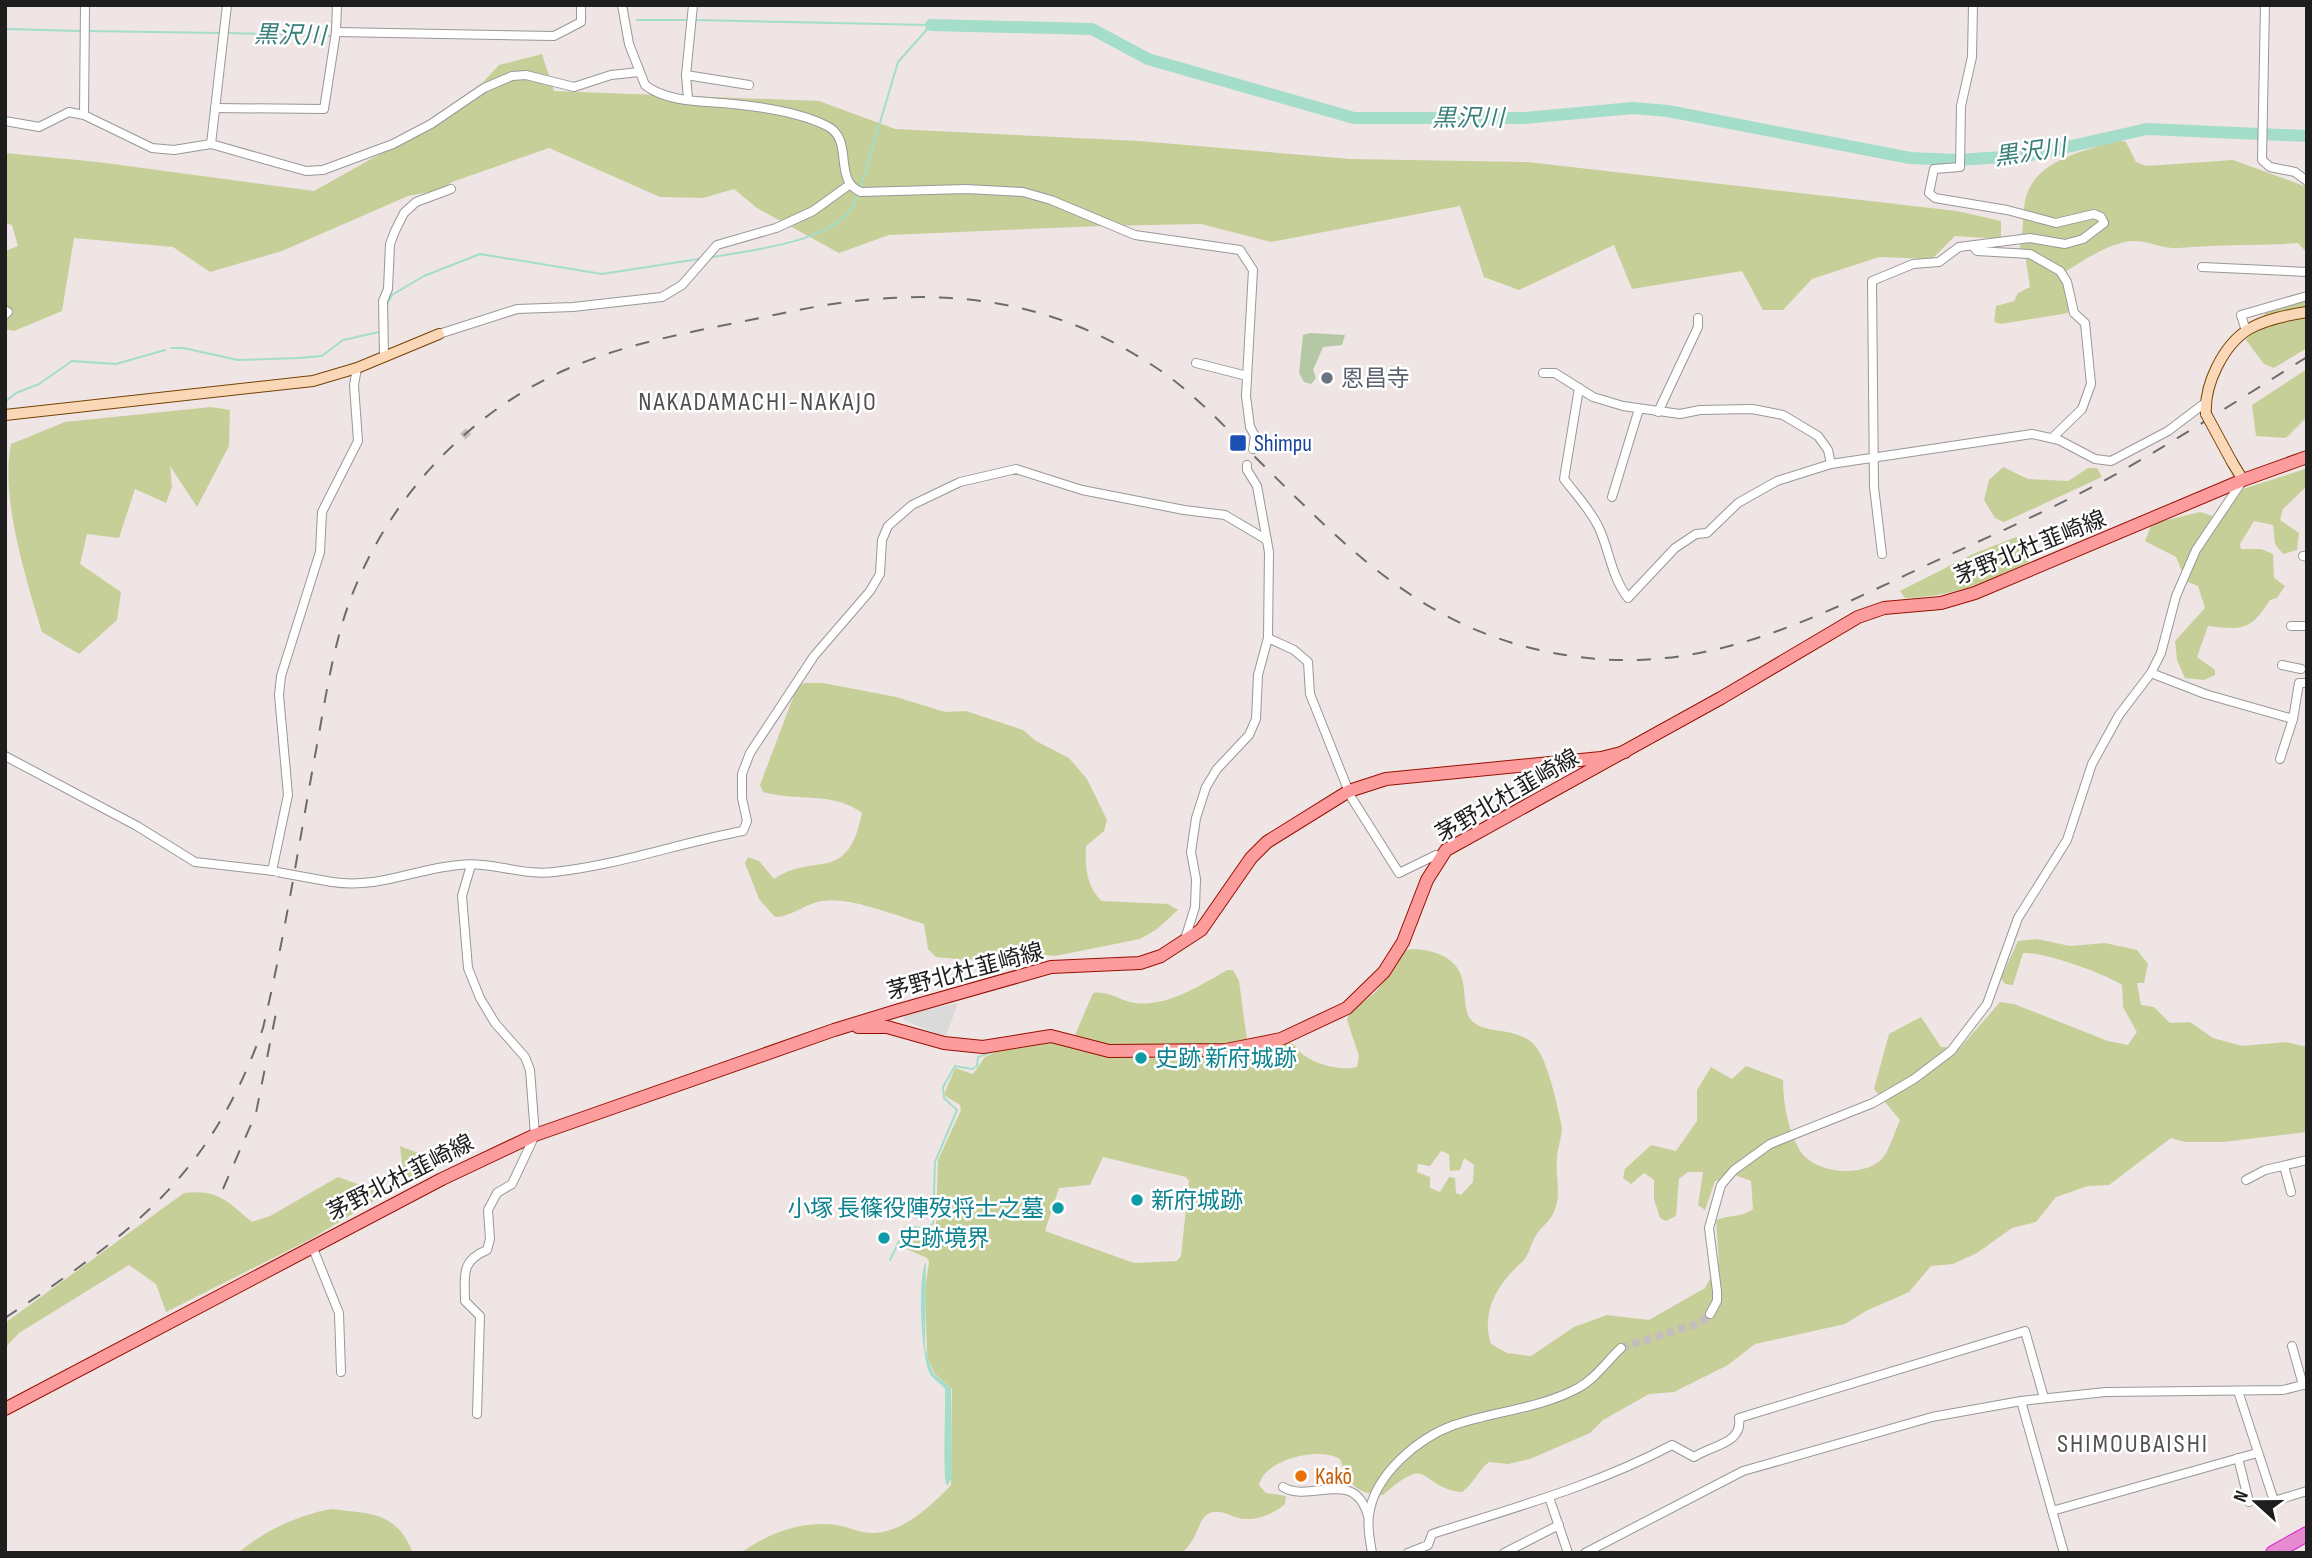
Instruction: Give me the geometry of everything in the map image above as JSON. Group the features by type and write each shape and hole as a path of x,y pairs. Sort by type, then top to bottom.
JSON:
{"highway":[{"path":"2273,1553 2307,1534"}],"main road":[{"name":"茅野北杜韮崎線","path":"834,1030 887,1027 944,1042 983,1047 1051,1037 1109,1051 1226,1050 1281,1039 1347,1008 1384,972 1403,942 1439,856 1486,825 1625,752 1858,617 1884,608 1941,603 1975,593 2243,480 2307,457"},
{"name":"茅野北杜韮崎線","path":"5,1409 491,1154 535,1135 834,1030 1051,967 1140,963 1183,945 1201,930 1251,858 1267,842 1349,791 1386,779 1601,758 1625,752"}],"street":[{"path":"84,115 85,5"},
{"path":"211,144 227,5"},
{"path":"215,108 324,109 336,32 337,5"},
{"path":"336,32 554,36 582,22 581,5"},
{"path":"622,5 629,44 641,80 650,89 688,99 799,116 830,127 840,138 849,185"},
{"path":"688,99 686,75 693,5"},
{"path":"1882,554 1876,513 1872,281 1913,264 1939,262 1959,247 2029,238 2065,244 2083,239 2104,223 2101,217 2094,214 2056,223 2036,220 2007,210 1931,196 1929,188 1934,169 1960,167 1961,106 1972,57 1973,5"},
{"path":"2265,5 2262,160 2264,165 2289,169 2307,181"},
{"path":"5,121 39,127 69,111 84,115 152,148 174,150 211,144 306,171 323,170 393,144 431,124 484,88 512,75 526,75 574,87 611,75 639,72"},
{"path":"686,75 749,85"},
{"path":"5,415 289,385 357,368 439,334 517,309 573,307 662,297 682,285 708,253 724,240 776,228 813,211 849,185"},
{"path":"849,185 868,193 966,189 1023,192 1061,204 1135,235 1240,250 1253,271 1246,404 1250,426 1255,436 1253,449"},
{"path":"384,356 383,301 388,289 390,244 395,231 404,213 416,202 451,189"},
{"path":"1973,246 1978,251 2030,254 2060,271 2067,282 2074,313 2085,323 2091,384 2082,409 2052,438"},
{"path":"2202,267 2307,272"},
{"path":"2246,331 2241,315 2307,296"},
{"path":"1710,1314 1717,1301 1717,1292 1709,1228 1721,1185 1734,1170 1770,1144 1894,1092 1933,1066 1971,1027 1994,988 2018,918 2067,840 2092,764 2119,715 2151,673 2161,653 2176,596 2196,550 2243,480 2206,408 2218,367 2234,343 2246,331 2264,322 2307,312"},
{"path":"1658,412 1698,327 1698,318"},
{"path":"1196,363 1247,376"},
{"path":"275,871 288,795 279,695 281,676 320,552 324,505 358,441 357,368"},
{"path":"1543,373 1555,373 1605,402 1639,409 1680,414 1700,410 1752,409 1783,415 1818,436 1828,450 1831,464"},
{"path":"1579,388 1564,479 1591,513 1602,537 1612,573 1628,598 1675,548 1696,534 1709,531 1753,493 1777,481 1831,464 2023,434 2052,438 2095,459 2111,461 2206,408"},
{"path":"1612,497 1639,409"},
{"path":"1183,945 1192,925 1195,907 1196,879 1191,852 1196,817 1206,787 1217,769 1249,735 1256,719 1258,675 1268,638 1271,600 1267,540 1257,486 1247,470 1247,465"},
{"path":"5,756 137,826 195,862 275,871 332,882 386,882 446,867 471,865 551,873 622,862 697,840 743,831 747,821 742,786 745,763 814,656 870,591 880,573 882,540 888,526 912,505 960,482 994,472 1027,471 1082,490 1184,510 1225,515 1267,540"},
{"path":"2291,626 2307,626"},
{"path":"1268,638 1294,650 1308,662 1310,694 1349,791 1399,873 1439,856"},
{"path":"2282,665 2301,670"},
{"path":"2151,673 2204,694 2293,719"},
{"path":"2280,759 2293,719 2300,683 2307,683"},
{"path":"471,865 462,897 468,968 480,998 495,1023 526,1057 530,1069 535,1135 512,1184 497,1193 488,1210 490,1239 487,1250 472,1256 464,1270 465,1301 480,1315 477,1414"},
{"path":"2246,1181 2265,1170 2307,1160"},
{"path":"2284,1166 2291,1192"},
{"path":"312,1247 339,1313 341,1372"},
{"path":"1408,1553 1428,1545 1432,1534 1549,1497 1646,1459 1672,1445 1694,1457 1737,1437 1740,1429 1739,1418 2025,1331 2044,1398"},
{"path":"1586,1553 1743,1471 1932,1417 2021,1401 2106,1392 2283,1390 2305,1385 2292,1346"},
{"path":"1368,1518 1375,1493 1385,1478 1410,1453 1439,1432 1484,1416 1539,1404 1579,1388 1621,1348"},
{"path":"2238,1391 2274,1501 2307,1491"},
{"path":"2021,1401 2064,1553"},
{"path":"2052,1511 2257,1453"},
{"path":"2238,1458 2249,1502"},
{"path":"1283,1486 1292,1491 1323,1487 1351,1492 1363,1501 1372,1553"},
{"path":"1549,1497 1568,1553"},
{"path":"1504,1553 1559,1525"}],"shaded area":[{"path":"542,54 554,91 819,101 895,129 1139,141 1350,159 1527,162 1957,211 2001,221 2001,239 1955,236 1932,259 1879,257 1812,279 1783,310 1763,310 1742,271 1632,289 1614,245 1519,290 1484,277 1460,206 1271,242 1201,224 1100,226 889,235 839,253 757,208 734,189 703,198 660,197 549,148 452,182 439,190 408,196 282,251 210,272 173,247 74,238 62,311 14,331 5,329 5,251 18,246 12,225 5,223 5,153 98,162 314,191 455,112 499,65"},
{"path":"2118,140 2126,142 2136,162 2146,166 2233,160 2307,187 2307,253 2298,243 2172,248 2129,241 2098,252 2063,273 2061,279 2069,296 2068,313 2001,324 1994,322 1996,306 2014,301 2018,293 2030,287 2025,254 2019,251 2025,201 2038,175 2062,159"},
{"path":"2307,292 2307,348 2274,368 2264,364 2246,340 2272,304"},
{"path":"1303,335 1345,335 1342,345 1323,347 1313,370 1316,378 1311,384 1304,382 1299,373"},
{"path":"2307,369 2307,417 2286,438 2256,436 2252,405"},
{"path":"211,407 230,410 229,446 197,507 170,466 172,487 166,503 135,489 119,538 87,534 80,564 121,592 117,620 79,654 42,632 16,538 9,488 11,444 65,422"},
{"path":"2003,467 2028,479 2068,481 2088,468 2097,468 2102,477 2004,522 1995,518 1984,500 1989,480"},
{"path":"2305,469 2307,486 2283,509 2280,520 2299,533 2297,550 2283,554 2275,544 2273,525 2254,521 2240,544 2241,549 2261,549 2273,554 2274,578 2285,586 2277,598 2270,600 2251,623 2238,628 2208,626 2197,657 2215,670 2215,675 2204,680 2185,678 2177,660 2175,641 2205,608 2198,586 2186,581 2176,557 2145,541 2151,526 2200,512 2222,519 2243,489"},
{"path":"2016,537 2024,540 2031,554 2029,562 1984,582 1938,595 1905,598 1900,591 1973,554"},
{"path":"804,683 823,683 896,697 945,712 966,711 1023,730 1036,741 1069,758 1087,779 1107,820 1104,831 1086,846 1088,875 1093,889 1102,901 1168,904 1178,910 1157,929 1140,939 1055,956 1008,950 968,960 936,957 928,949 924,924 846,901 822,901 775,917 759,899 745,863 748,857 759,861 774,879 789,871 828,863 848,850 856,836 862,813 851,806 827,799 763,792 760,785 797,687"},
{"path":"2037,939 2070,946 2105,943 2137,950 2148,964 2144,983 2137,983 2141,1005 2154,1007 2170,1023 2190,1022 2213,1038 2242,1046 2286,1042 2307,1047 2307,1132 2223,1142 2185,1142 2171,1138 2109,1185 2088,1186 2056,1197 2036,1222 2012,1228 1977,1253 1953,1264 1931,1266 1909,1292 1866,1311 1845,1324 1755,1344 1728,1365 1674,1392 1649,1394 1603,1420 1590,1433 1530,1459 1508,1464 1489,1462 1462,1492 1447,1489 1418,1473 1410,1475 1383,1495 1365,1492 1350,1481 1340,1459 1331,1455 1307,1455 1282,1462 1263,1476 1259,1485 1266,1493 1286,1496 1285,1504 1266,1515 1250,1519 1217,1512 1208,1514 1181,1553 740,1553 774,1534 811,1524 837,1525 869,1533 896,1528 917,1516 951,1485 952,1389 934,1373 927,1356 925,1289 929,1262 927,1258 902,1247 908,1228 932,1230 936,1226 938,1160 961,1110 960,1105 944,1095 955,1068 973,1074 985,1057 1002,1049 1042,1041 1102,1054 1287,1042 1293,1044 1305,1056 1323,1064 1337,1068 1357,1067 1359,1056 1347,1020 1349,1014 1377,991 1405,950 1437,953 1451,961 1460,973 1466,1010 1473,1022 1489,1029 1519,1035 1536,1047 1548,1073 1562,1127 1557,1154 1558,1195 1555,1209 1537,1234 1525,1259 1499,1288 1488,1320 1491,1344 1507,1353 1531,1356 1574,1327 1607,1315 1649,1320 1705,1288 1719,1262 1716,1220 1753,1209 1751,1181 1735,1175 1715,1181 1705,1210 1698,1205 1703,1172 1688,1172 1679,1179 1676,1216 1666,1221 1660,1218 1654,1199 1654,1180 1644,1173 1631,1184 1623,1178 1625,1169 1651,1145 1676,1151 1697,1121 1697,1090 1711,1067 1732,1079 1746,1066 1783,1080 1787,1116 1799,1149 1816,1164 1840,1171 1854,1171 1877,1163 1885,1155 1900,1120 1874,1089 1889,1034 1921,1017 1941,1047 1960,1048 2000,1002 2014,1004 2108,1041 2128,1045 2137,1032 2123,1007 2122,985 2114,980 2058,959 2023,953 2013,985 2005,984 2001,978 2018,941","holes":["1441,1151 1449,1154 1450,1171 1460,1170 1464,1158 1474,1165 1473,1182 1461,1195 1456,1193 1455,1178 1449,1177 1440,1192 1430,1188 1430,1177 1417,1172 1418,1164 1430,1166","1103,1157 1186,1177 1189,1181 1181,1256 1177,1261 1134,1263 1045,1231 1059,1188 1090,1185"]},
{"path":"1227,970 1233,970 1239,981 1247,1040 1244,1044 1108,1046 1075,1035 1093,993 1104,993 1135,1003 1160,1002 1184,994"},
{"path":"958,1003 945,1038 904,1020 903,1015"},
{"path":"400,1146 423,1155 425,1170 311,1239 166,1312 156,1284 129,1265 19,1333 5,1348 5,1323 184,1193 214,1195 252,1222 270,1216 338,1177 380,1192 404,1180"},
{"path":"926,1262 925,1349 933,1373 951,1388 952,1478 947,1486 944,1457 945,1389 930,1374 922,1335 921,1299"},
{"path":"331,1509 381,1517 399,1529 413,1553 238,1553 282,1525"}],"waterway":[{"name":"黒沢川","path":"637,20 688,20"},
{"name":"黒沢川","path":"694,20 930,25"},
{"path":"861,186 898,62 931,25"},
{"name":"黒沢川","path":"931,25 1092,29 1148,59 1354,118 1523,118 1633,108 1668,111 1910,158 1958,160 2032,155 2147,129 2307,136"},
{"name":"黒沢川","path":"5,29 81,31"},
{"name":"黒沢川","path":"87,31 221,33"},
{"name":"黒沢川","path":"227,33 333,36"},
{"path":"712,257 772,247 817,233 836,224 850,211 858,195"},
{"path":"387,304 392,295 424,276 480,254 602,274 699,259"},
{"path":"171,348 183,348 238,360 298,358 322,356 343,340 379,332"},
{"path":"5,402 16,393 39,384 72,361 116,364 165,350"},
{"path":"890,1260 906,1227 927,1228 933,1224 935,1162 957,1110 944,1098 943,1087 955,1066 972,1069 977,1066 978,1057 992,1052"}],"tunnel":[{"path":"463,431 471,440"},
{"path":"1621,1348 1700,1323 1710,1314"}],"railway":[{"path":"5,1318 91,1258 128,1228 162,1197 192,1163 218,1124 242,1080 263,1028 333,661 349,603 365,566 384,530 408,496 463,436 529,388 565,370 641,344 824,305 922,297 1016,307 1061,320 1107,339 1166,374 1205,407 1325,526 1398,586 1437,611 1480,631 1527,647 1579,657 1627,660 1672,657 1716,649 1802,622 1843,604 2035,516 2098,484 2178,438 2307,357"},
{"path":"223,1189 256,1113 276,1013"}],"place":[{"name":"恩昌寺","path":"1327,378"},
{"name":"Shimpu","path":"1238,443"},
{"name":"史跡 新府城跡","path":"1141,1058"},
{"name":"新府城跡","path":"1137,1200"},
{"name":"小塚 長篠役陣歿将士之墓","path":"1058,1208"},
{"name":"史跡境界","path":"884,1238"},
{"name":"Kakō","path":"1301,1476"}],"district":[{"name":"NAKADAMACHI-NAKAJO","path":"758,401"},
{"name":"SHIMOUBAISHI","path":"2133,1443"}]}
